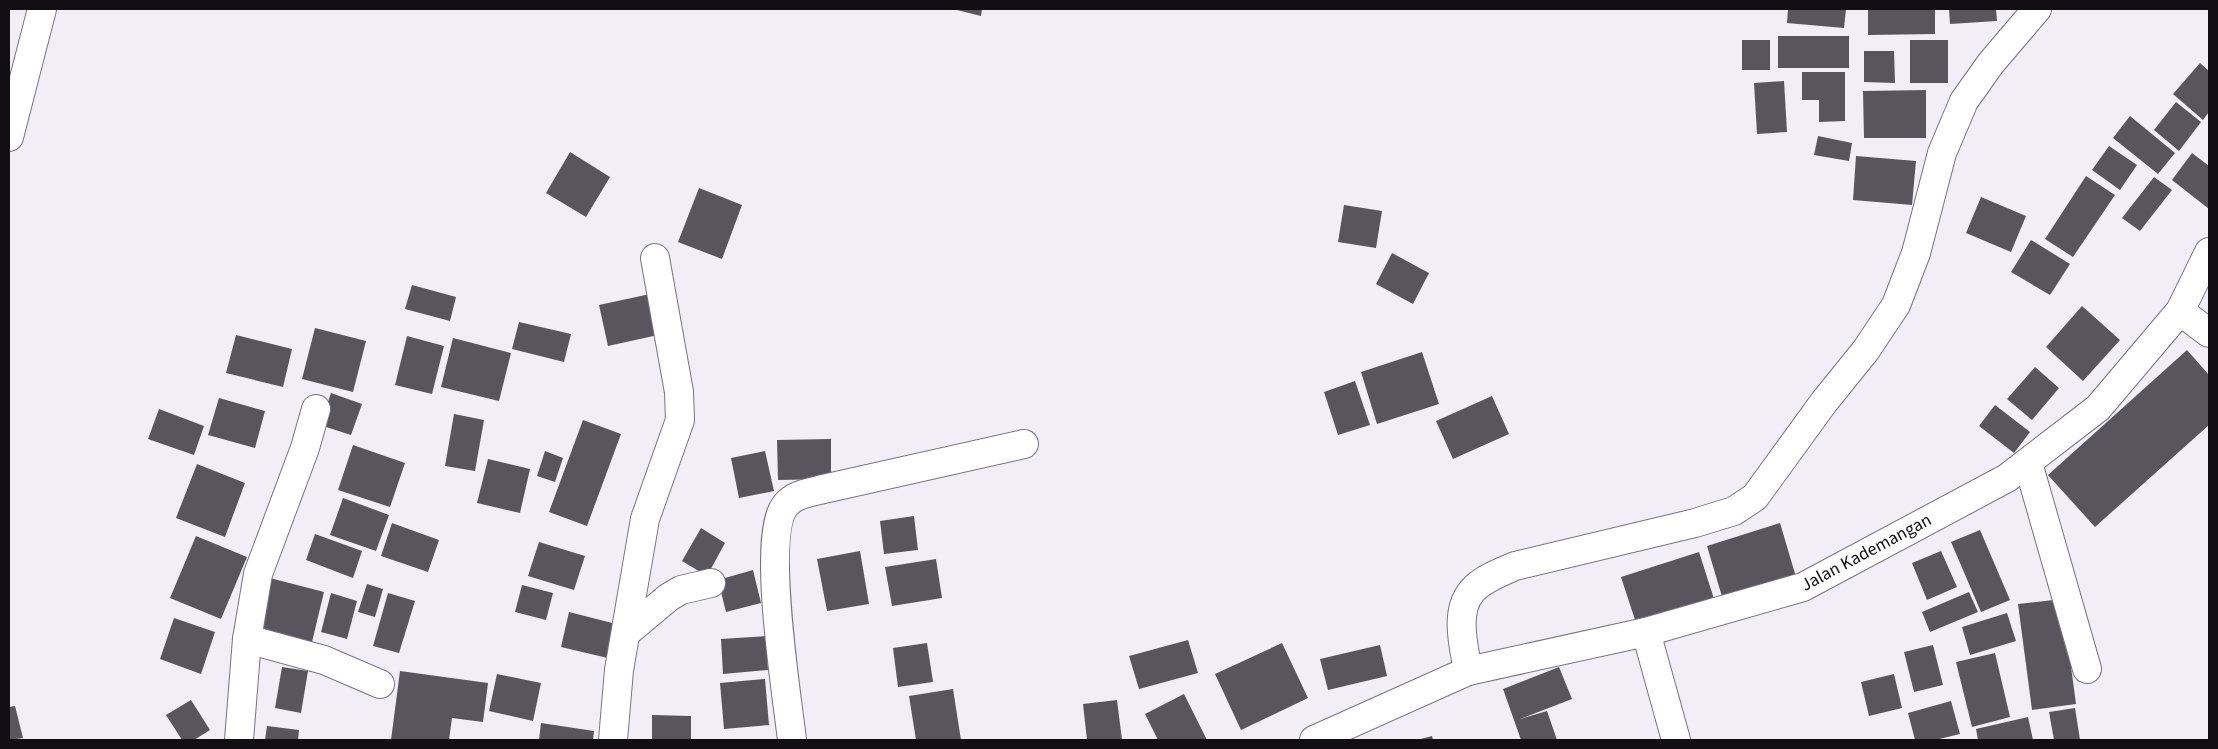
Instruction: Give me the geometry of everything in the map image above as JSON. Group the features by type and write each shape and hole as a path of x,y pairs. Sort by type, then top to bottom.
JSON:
{"street":[{"path":"9,137 17,74 42,9"},
{"path":"1468,671 1463,643 1462,610 1472,591 1494,575 1515,566 1695,524 1734,511 1755,497 1824,402 1866,350 1896,305 1916,254 1942,153 1964,101 1990,63 2037,9"},
{"name":"Jalan Kademangan","path":"1314,740 1468,671 1646,632 1803,587 2008,478 2098,408 2180,311 2209,252"},
{"path":"613,740 619,670 645,519 680,420 678,392 654,258"},
{"path":"2180,311 2209,333"},
{"path":"239,740 247,639 258,574 305,448 316,409"},
{"path":"792,740 774,569 775,531 778,517 785,505 797,496 819,490 1024,444"},
{"path":"2028,463 2088,669"},
{"path":"626,633 669,596 681,590 711,583"},
{"path":"1646,632 1676,740"},
{"path":"247,639 324,660 380,684"}],"building":[{"path":"953,9 982,9 981,16"},
{"path":"1788,9 1846,9 1844,28 1787,23"},
{"path":"1868,9 1935,9 1935,34 1868,35"},
{"path":"1949,9 1996,9 1997,21 1950,24"},
{"path":"1778,36 1849,36 1849,68 1778,68"},
{"path":"1742,40 1770,40 1770,70 1742,70"},
{"path":"1910,40 1948,40 1948,83 1910,83"},
{"path":"1864,51 1894,51 1895,83 1864,82"},
{"path":"2200,63 2209,71 2209,112 2203,120 2173,94"},
{"path":"1802,72 1845,72 1845,121 1819,122 1819,100 1802,100"},
{"path":"1784,81 1787,132 1757,134 1754,83"},
{"path":"1926,90 1926,138 1864,138 1863,91"},
{"path":"2176,102 2201,122 2179,151 2154,130"},
{"path":"2130,116 2175,153 2158,174 2113,138"},
{"path":"1818,136 1852,143 1849,161 1814,155"},
{"path":"2109,146 2137,165 2120,190 2092,170"},
{"path":"570,152 610,177 586,217 546,193"},
{"path":"2192,153 2209,166 2209,209 2172,180"},
{"path":"1856,156 1916,161 1912,205 1853,200"},
{"path":"2086,176 2115,195 2073,257 2045,239"},
{"path":"2154,177 2172,190 2140,231 2122,218"},
{"path":"699,188 742,205 722,259 678,242"},
{"path":"1981,197 2026,216 2011,252 1966,233"},
{"path":"1344,205 1382,211 1376,248 1338,242"},
{"path":"2031,240 2070,264 2050,295 2011,272"},
{"path":"1392,253 1429,273 1413,304 1376,284"},
{"path":"412,285 456,297 450,321 405,309"},
{"path":"650,294 658,335 608,346 599,305"},
{"path":"2082,306 2120,340 2083,381 2046,347"},
{"path":"519,322 571,334 564,362 512,349"},
{"path":"315,328 366,341 353,392 302,379"},
{"path":"236,335 292,349 283,387 226,373"},
{"path":"407,336 444,346 432,394 395,385"},
{"path":"453,338 511,353 499,401 441,387"},
{"path":"2187,350 2209,375 2209,425 2095,527 2048,475"},
{"path":"1422,352 1439,404 1377,424 1361,372"},
{"path":"2035,367 2059,388 2032,420 2007,399"},
{"path":"1355,381 1370,425 1338,435 1324,392"},
{"path":"331,393 362,404 351,435 320,425"},
{"path":"1492,396 1509,434 1453,459 1436,421"},
{"path":"219,398 265,411 255,448 208,435"},
{"path":"1995,405 2030,432 2014,453 1979,426"},
{"path":"159,409 204,426 194,455 148,439"},
{"path":"454,414 484,420 475,471 445,466"},
{"path":"583,420 621,434 587,526 549,512"},
{"path":"831,439 831,479 778,480 777,440"},
{"path":"353,445 405,463 390,507 338,490"},
{"path":"545,451 563,458 555,482 537,476"},
{"path":"765,451 774,491 739,498 731,458"},
{"path":"488,459 530,469 520,513 477,503"},
{"path":"197,464 245,483 225,537 176,518"},
{"path":"343,498 389,515 376,551 330,535"},
{"path":"914,516 918,550 884,554 880,521"},
{"path":"392,523 439,540 428,572 381,556"},
{"path":"1780,523 1796,577 1723,600 1707,546"},
{"path":"701,528 725,543 707,576 682,561"},
{"path":"1980,530 2010,600 1981,612 1951,542"},
{"path":"315,534 362,551 353,578 306,560"},
{"path":"196,536 247,557 221,619 170,598"},
{"path":"539,542 585,556 574,590 528,576"},
{"path":"860,551 869,604 827,611 817,559"},
{"path":"1941,551 1957,587 1927,600 1912,563"},
{"path":"1699,552 1715,602 1637,626 1621,577"},
{"path":"936,559 942,598 892,606 885,567"},
{"path":"753,570 761,603 726,612 718,580"},
{"path":"270,578 324,592 312,642 258,629"},
{"path":"367,584 383,589 375,617 358,612"},
{"path":"522,585 553,593 546,620 515,612"},
{"path":"1969,592 1978,612 1930,632 1922,612"},
{"path":"331,593 357,601 347,639 321,632"},
{"path":"388,593 415,601 399,653 373,646"},
{"path":"2062,599 2076,704 2032,710 2018,604"},
{"path":"569,612 620,625 612,659 561,647"},
{"path":"2007,613 2016,641 1970,655 1962,627"},
{"path":"174,618 215,632 201,674 160,659"},
{"path":"766,636 768,670 723,674 721,639"},
{"path":"1188,640 1198,673 1139,689 1129,656"},
{"path":"927,643 933,682 898,687 893,648"},
{"path":"1282,643 1308,698 1241,730 1215,674"},
{"path":"1380,645 1387,676 1328,690 1320,659"},
{"path":"1933,645 1943,685 1914,692 1904,652"},
{"path":"1995,653 2010,717 1972,727 1956,662"},
{"path":"282,667 308,671 301,713 275,708"},
{"path":"1559,667 1572,699 1520,719 1547,711 1557,740 1521,740 1503,689"},
{"path":"400,671 488,683 483,722 452,718 449,740 391,740"},
{"path":"497,674 541,683 533,721 489,711"},
{"path":"1894,674 1902,708 1869,716 1861,682"},
{"path":"765,679 769,725 724,729 720,683"},
{"path":"953,689 961,740 916,740 909,696"},
{"path":"1184,694 1207,740 1158,740 1145,714"},
{"path":"191,700 210,730 194,740 182,740 166,715"},
{"path":"1117,700 1122,740 1087,740 1083,704"},
{"path":"1951,701 1960,734 1935,740 1915,740 1908,713"},
{"path":"15,706 23,738 9,740 9,707"},
{"path":"2075,708 2080,740 2054,740 2049,712"},
{"path":"652,715 691,716 691,740 652,740"},
{"path":"2028,717 2033,740 1978,740 1976,729"},
{"path":"541,723 594,731 593,740 539,740"},
{"path":"267,726 299,730 298,740 265,740"},
{"path":"1432,736 1433,740 1417,740"}]}
